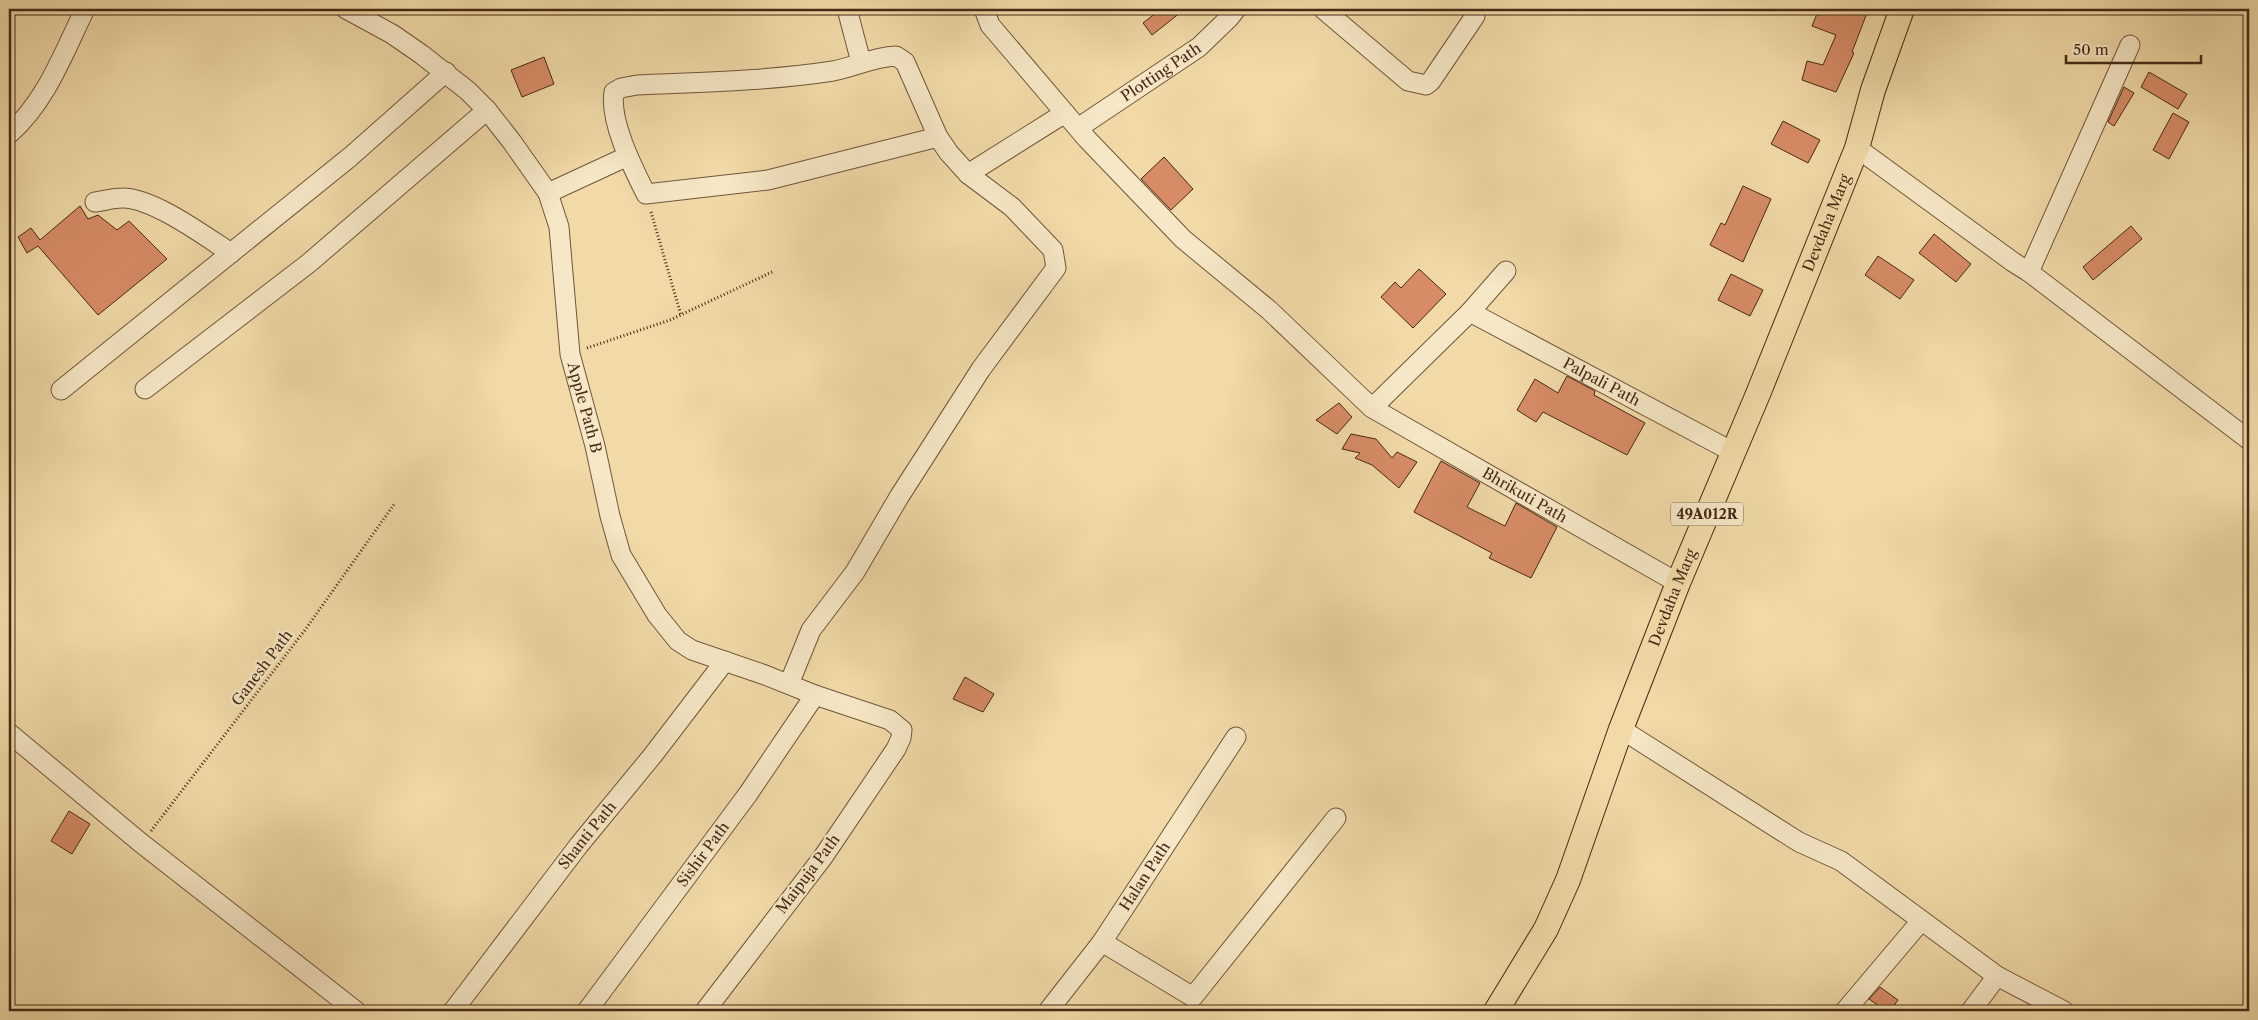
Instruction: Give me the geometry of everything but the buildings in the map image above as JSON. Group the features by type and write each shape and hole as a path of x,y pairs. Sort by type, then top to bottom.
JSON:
{"main road":[{"name":"Devdaha Marg","path":"1496,1011 1546,929 1568,880 1621,729 1678,583 1857,148 1873,90 1902,9"}],"street":[{"path":"9,134 23,122 44,92 85,9"},
{"name":"Apple Path B","path":"346,9 392,34 446,72 487,110 548,193 559,227 570,354 595,446 621,555 635,581 678,641 692,650 789,684 814,695 890,720 902,730"},
{"path":"847,9 861,62"},
{"name":"Bhrikuti Path","path":"984,9 990,24 1065,114 1183,239 1268,310 1372,408 1678,583"},
{"name":"Plotting Path","path":"1078,128 1199,47 1230,18 1236,9"},
{"path":"1323,9 1343,16 1408,81 1426,85 1431,81 1475,16"},
{"path":"2029,272 2130,45"},
{"path":"789,684 811,630 855,572 899,497 981,369 1056,268 1053,250 1019,214 968,174 938,137 905,62 896,56 861,62 835,70 741,80 637,85 621,88 614,92 613,109 628,156 646,194 768,180 938,137"},
{"path":"61,390 350,158 446,72"},
{"path":"145,389 309,263 487,110"},
{"path":"968,174 1065,114"},
{"path":"1857,148 2029,272 2249,440"},
{"path":"548,193 628,156"},
{"path":"95,202 123,197 144,203 175,218 231,253"},
{"path":"1372,408 1470,312 1506,271"},
{"name":"Palpali Path","path":"1470,312 1733,452"},
{"name":"Shanti Path","path":"454,1011 579,845 653,755 724,661"},
{"name":"Sishir Path","path":"587,1011 748,794 814,695"},
{"path":"1621,729 1800,842 1841,861 1997,976 2064,1011"},
{"name":"Maipuja Path","path":"705,1011 823,857 896,749 902,738 902,730"},
{"path":"9,733 142,843 356,1011"},
{"name":"Halan Path","path":"1048,1011 1102,942 1236,737"},
{"path":"1102,942 1189,1004 1336,818"},
{"path":"1845,1011 1921,921"},
{"path":"1971,1011 1997,976"}],"path":[{"path":"646,194 681,315"},
{"path":"570,354 681,315 774,271"},
{"name":"Ganesh Path","path":"142,843 305,630 395,503"}]}
